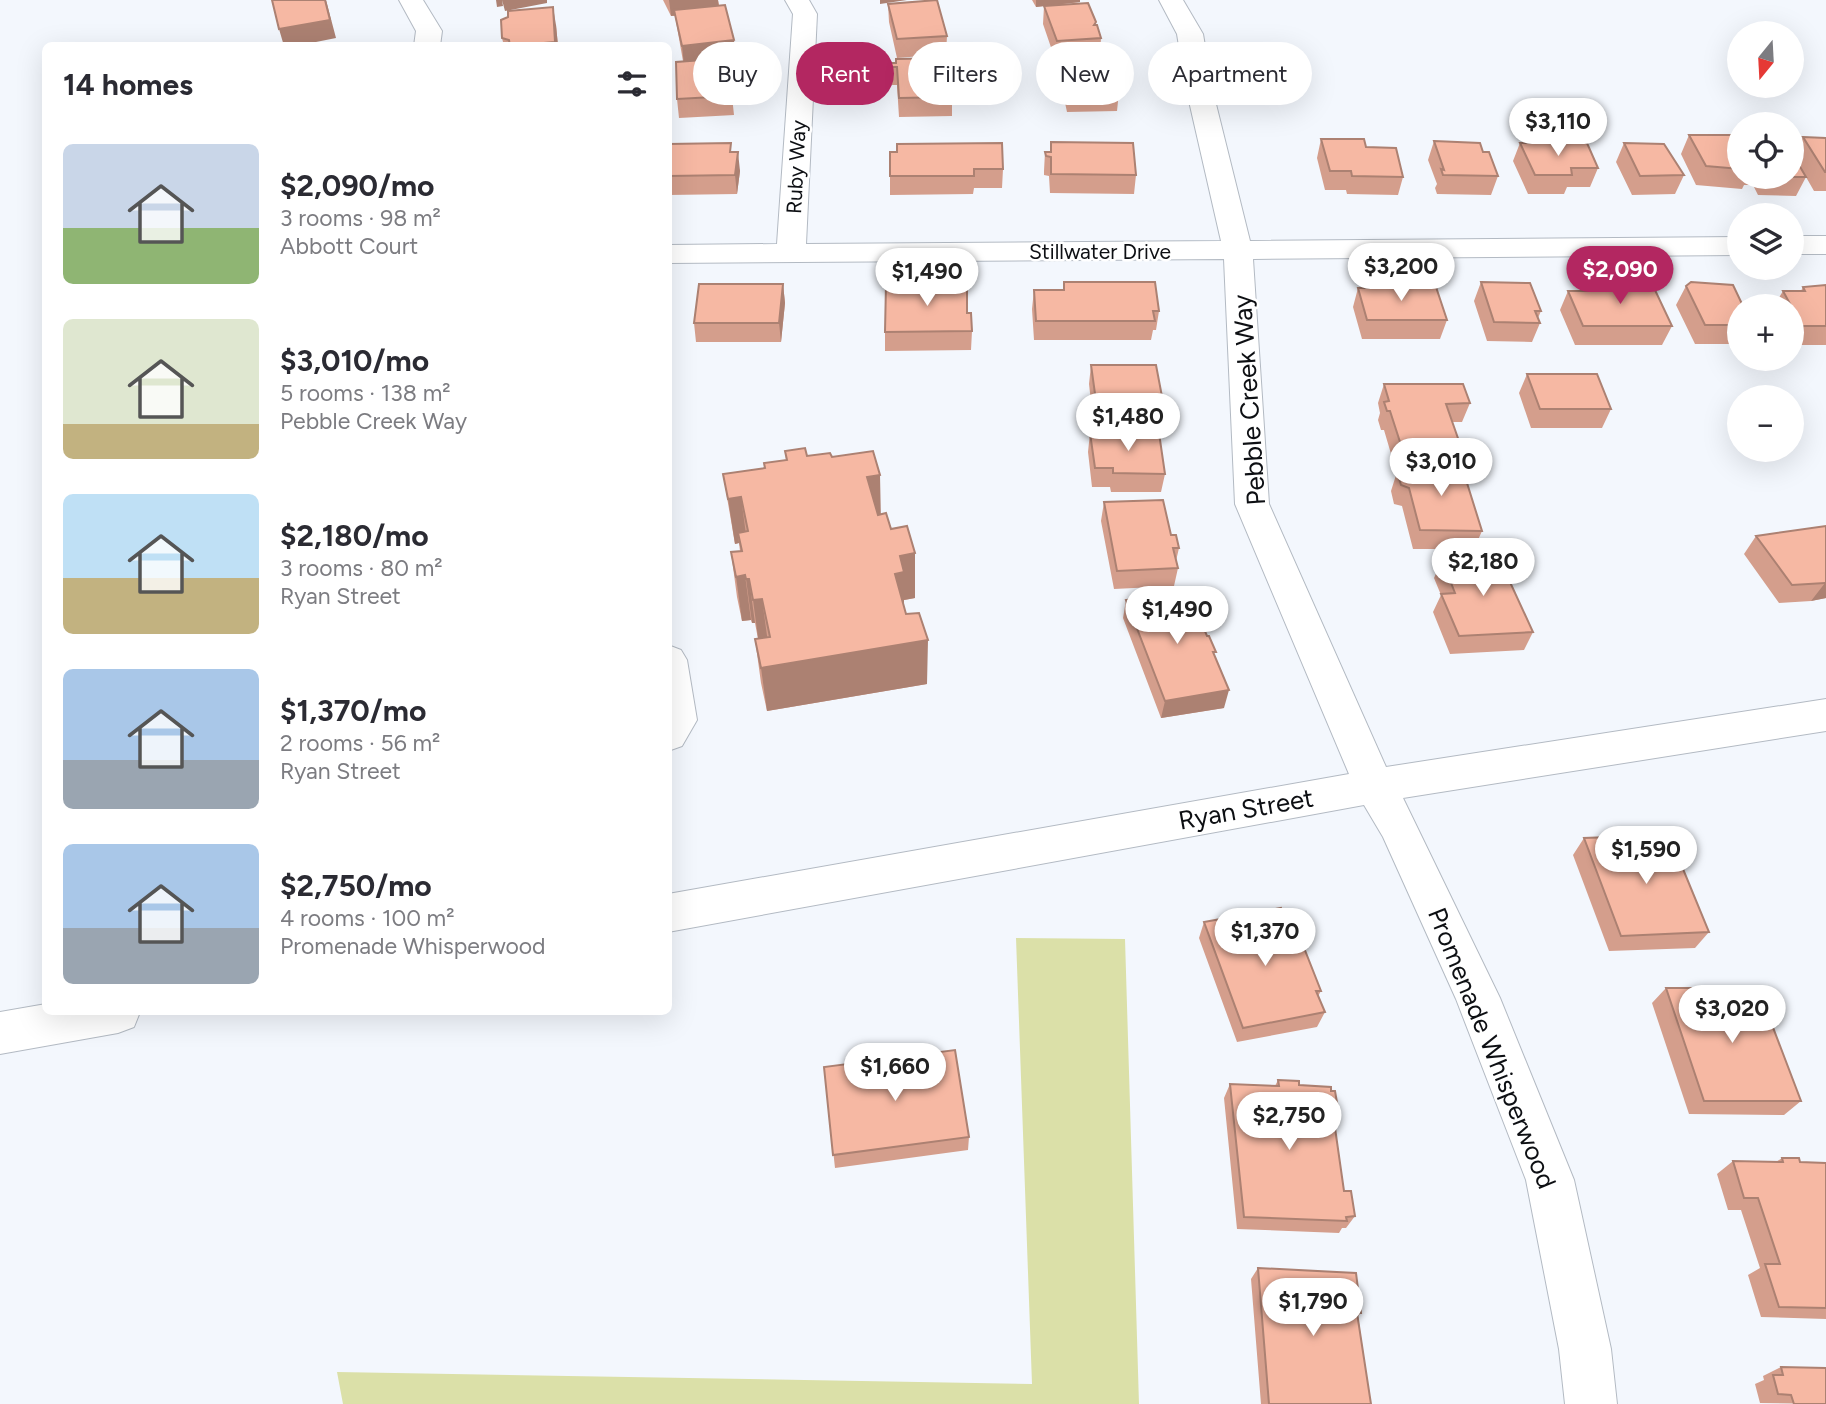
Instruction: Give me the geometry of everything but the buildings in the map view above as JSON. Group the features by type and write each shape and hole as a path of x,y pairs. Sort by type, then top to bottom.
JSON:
{"street":[{"path":"411,0 429,31 428,42"},
{"name":"Ruby Way","path":"792,252 805,14 797,0"},
{"name":"Pebble Creek Way","path":"1171,0 1190,34 1199,88 1238,251 1252,504 1374,786"},
{"path":"1804,245 1826,245"},
{"name":"Stillwater Drive","path":"672,254 1727,246"},
{"path":"672,684 678,720 672,728"},
{"name":"Ryan Street","path":"672,912 1374,786 1825,716"},
{"name":"Promenade Whisperwood","path":"1374,786 1399,828 1478,998 1550,1180 1585,1349 1591,1404"},
{"path":"0,1033 101,1015"}],"green space":[{"path":"1016,938 1125,939 1139,1404 343,1404 337,1372 1032,1384"}]}
